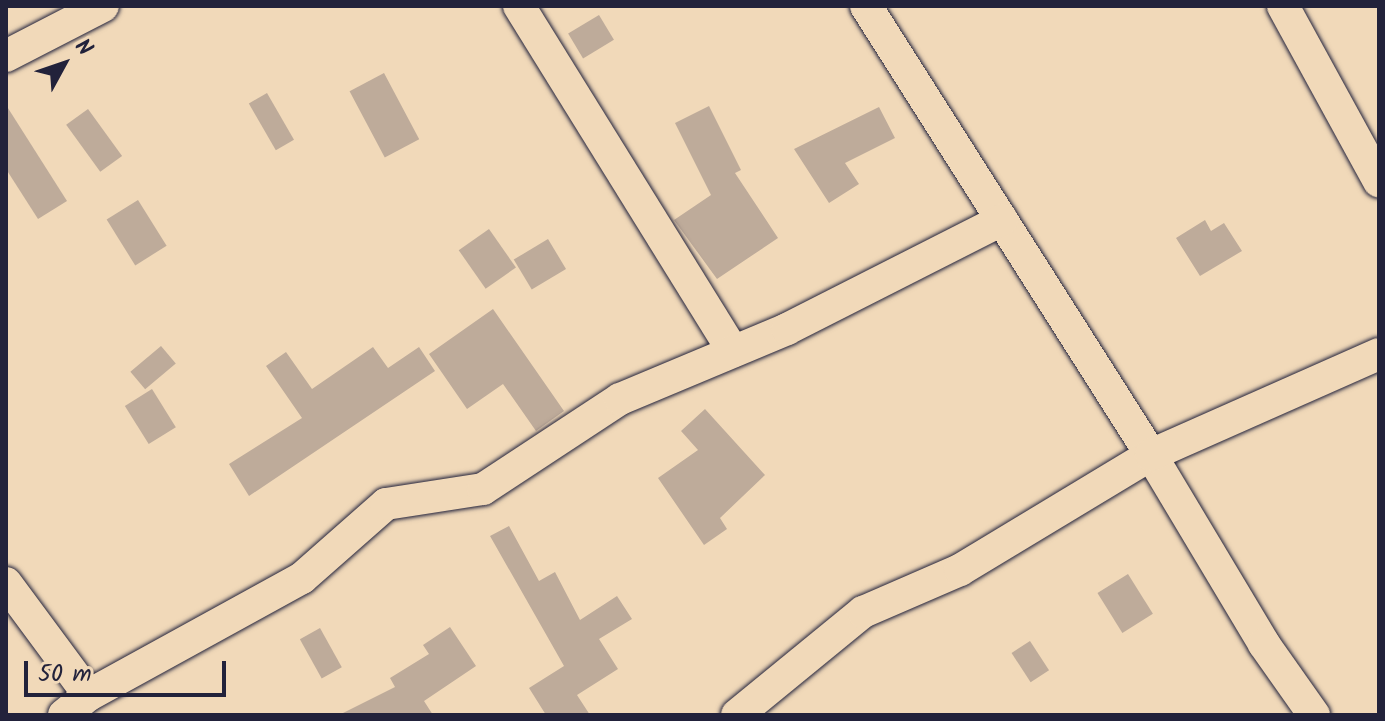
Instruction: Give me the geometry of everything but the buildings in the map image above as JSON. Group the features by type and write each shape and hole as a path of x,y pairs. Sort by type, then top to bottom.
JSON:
{"street":[{"path":"6,56 103,6"},
{"path":"519,6 733,351"},
{"path":"866,6 1151,455 1264,644 1314,715"},
{"path":"1283,6 1379,181"},
{"path":"64,715 89,695 302,578 386,504 483,489 620,399 733,351 1002,220"},
{"path":"737,715 863,612 960,570 1151,455 1379,354"},
{"path":"6,583 89,695"}]}
